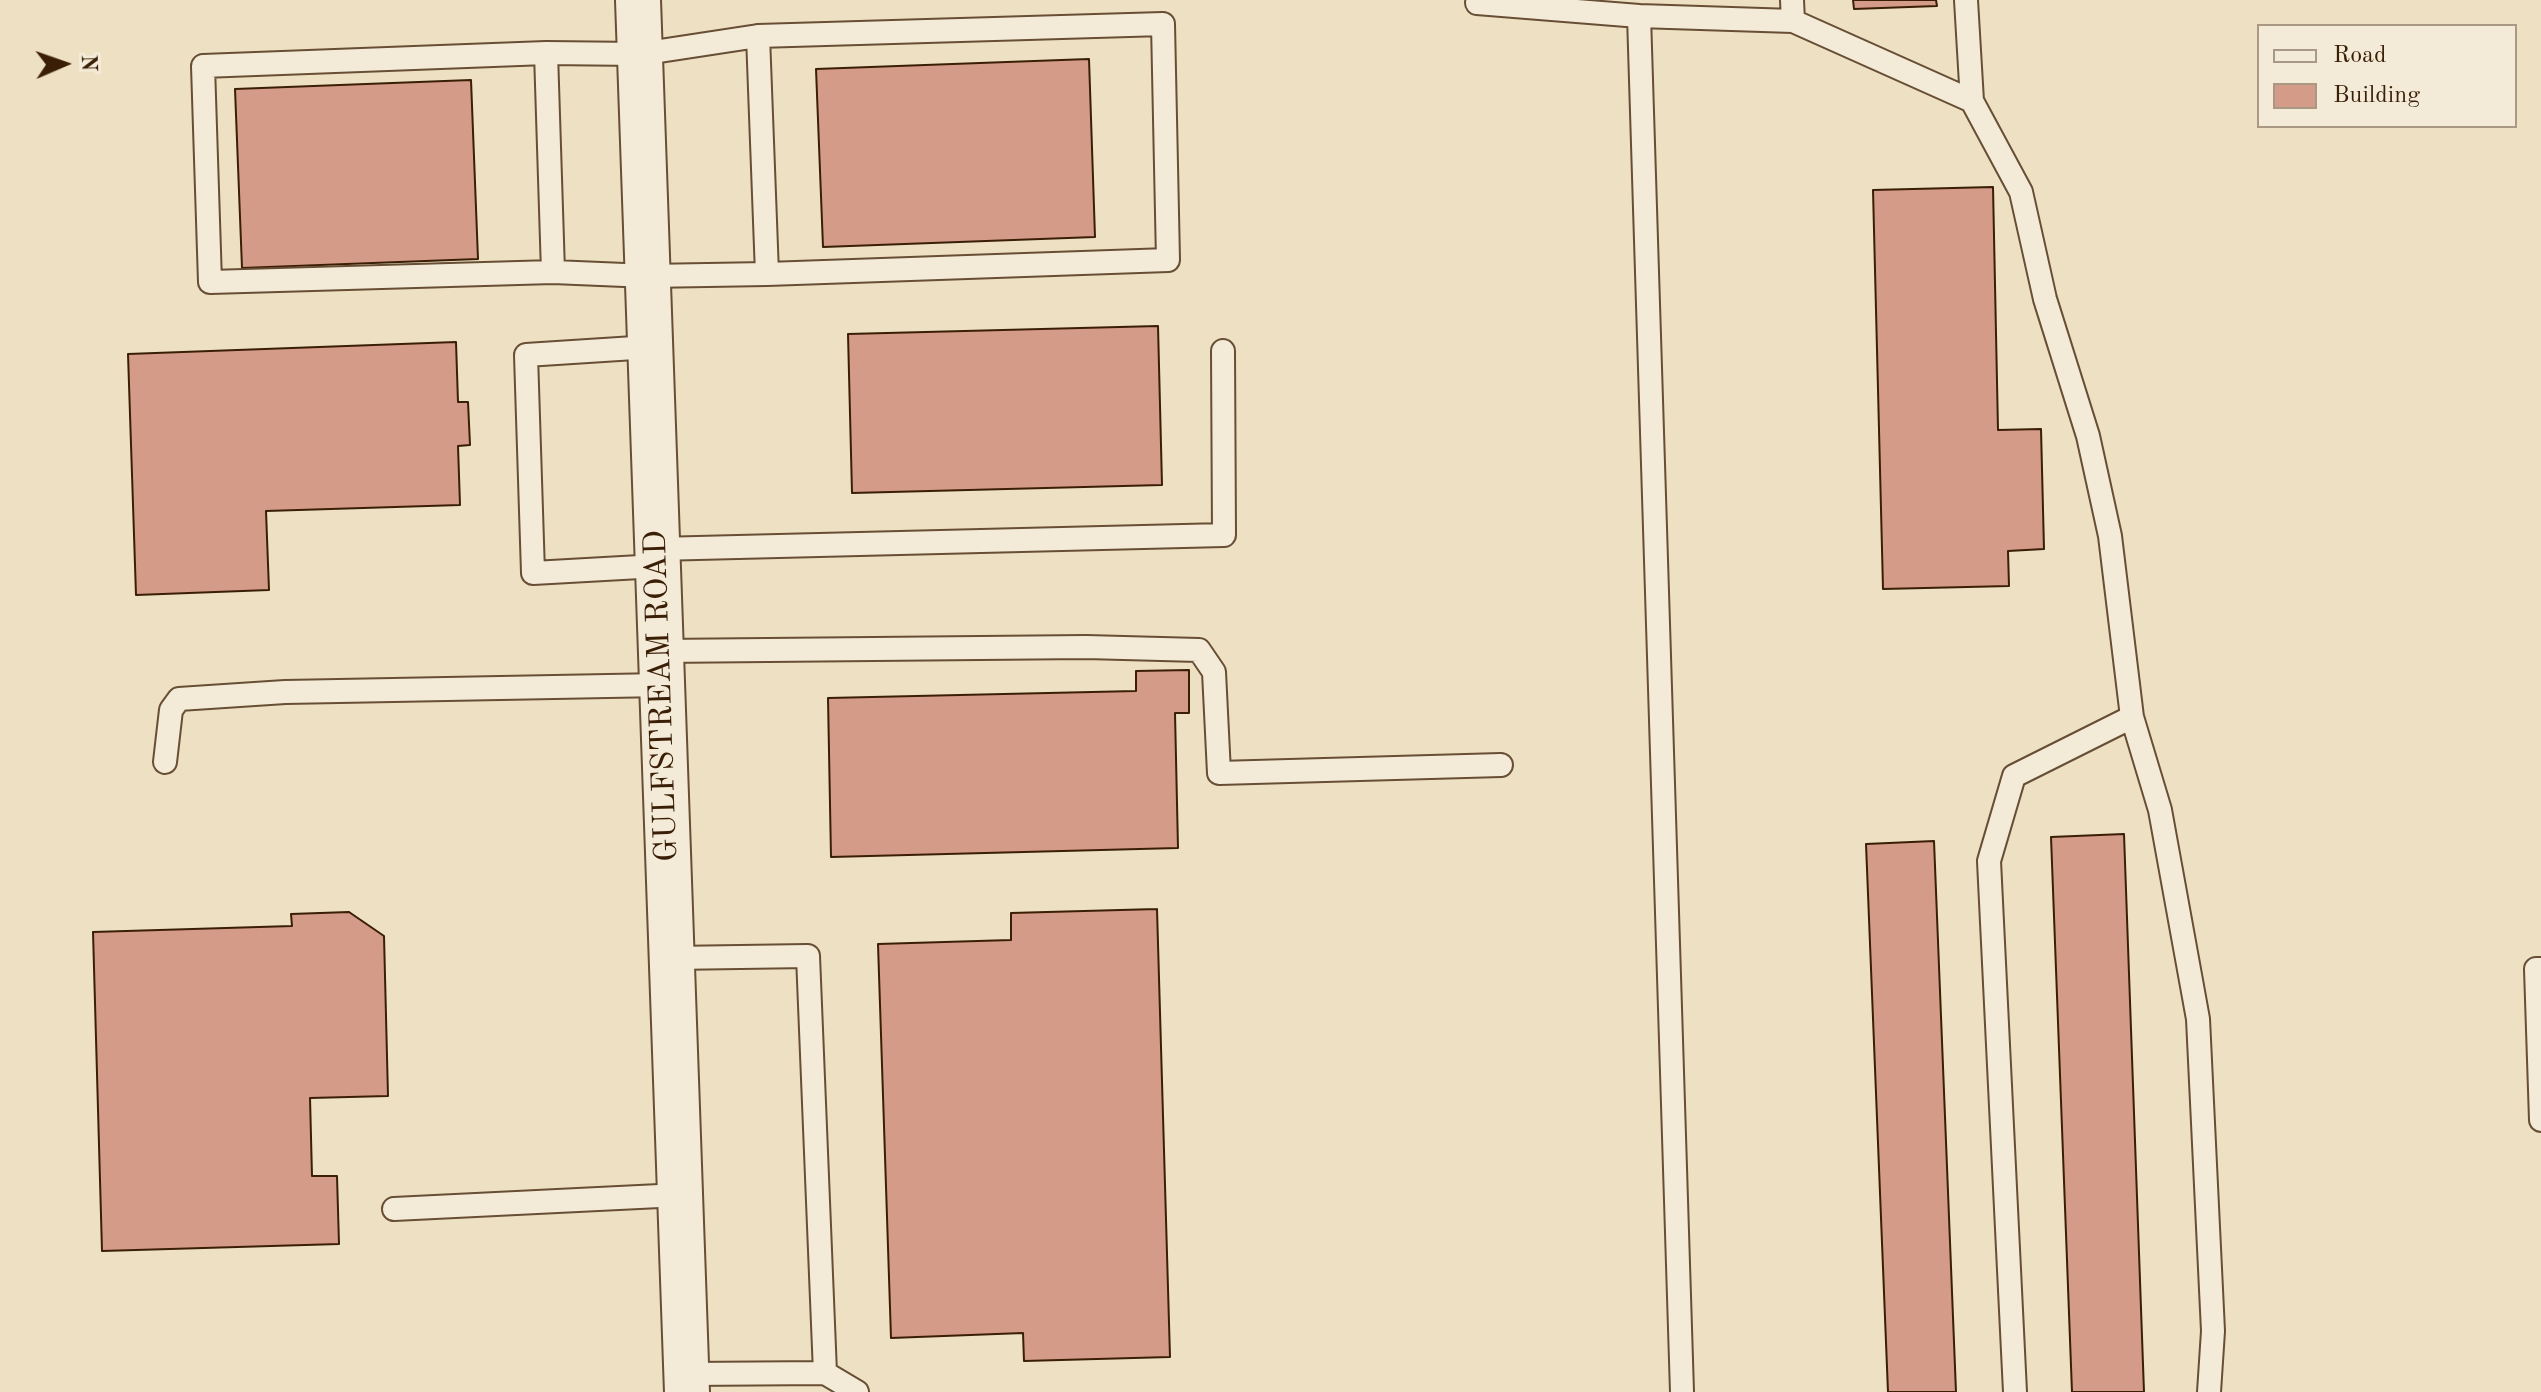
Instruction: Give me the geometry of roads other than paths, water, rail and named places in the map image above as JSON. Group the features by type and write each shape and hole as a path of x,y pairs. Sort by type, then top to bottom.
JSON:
{"street":[{"name":"GULFSTREAM ROAD","path":"638,0 686,1383"}],"lane":[{"path":"1966,0 1972,101 2021,192 2045,299 2088,436 2110,536 2132,717 2160,810 2198,1019 2213,1331 2209,1392"},
{"path":"1477,3 1639,16 1793,11 1972,101"},
{"path":"1639,16 1682,1392"},
{"path":"1163,24 1168,260 767,274 648,276 553,272 210,282 203,66 546,53 640,54 758,36 1163,24"},
{"path":"758,36 767,274"},
{"path":"546,53 553,272"},
{"path":"650,347 526,355 533,573 658,557 1224,535 1223,351"},
{"path":"165,762 171,710 179,699 661,668 1086,647 1199,650 1214,672 1219,773 1501,765"},
{"path":"2015,1392 1989,861 2014,776 2132,717"},
{"path":"672,958 808,956 825,1373"},
{"path":"2541,969 2536,969 2541,1120"},
{"path":"394,1209 680,1195"},
{"path":"686,1383 825,1373 857,1392"}]}
